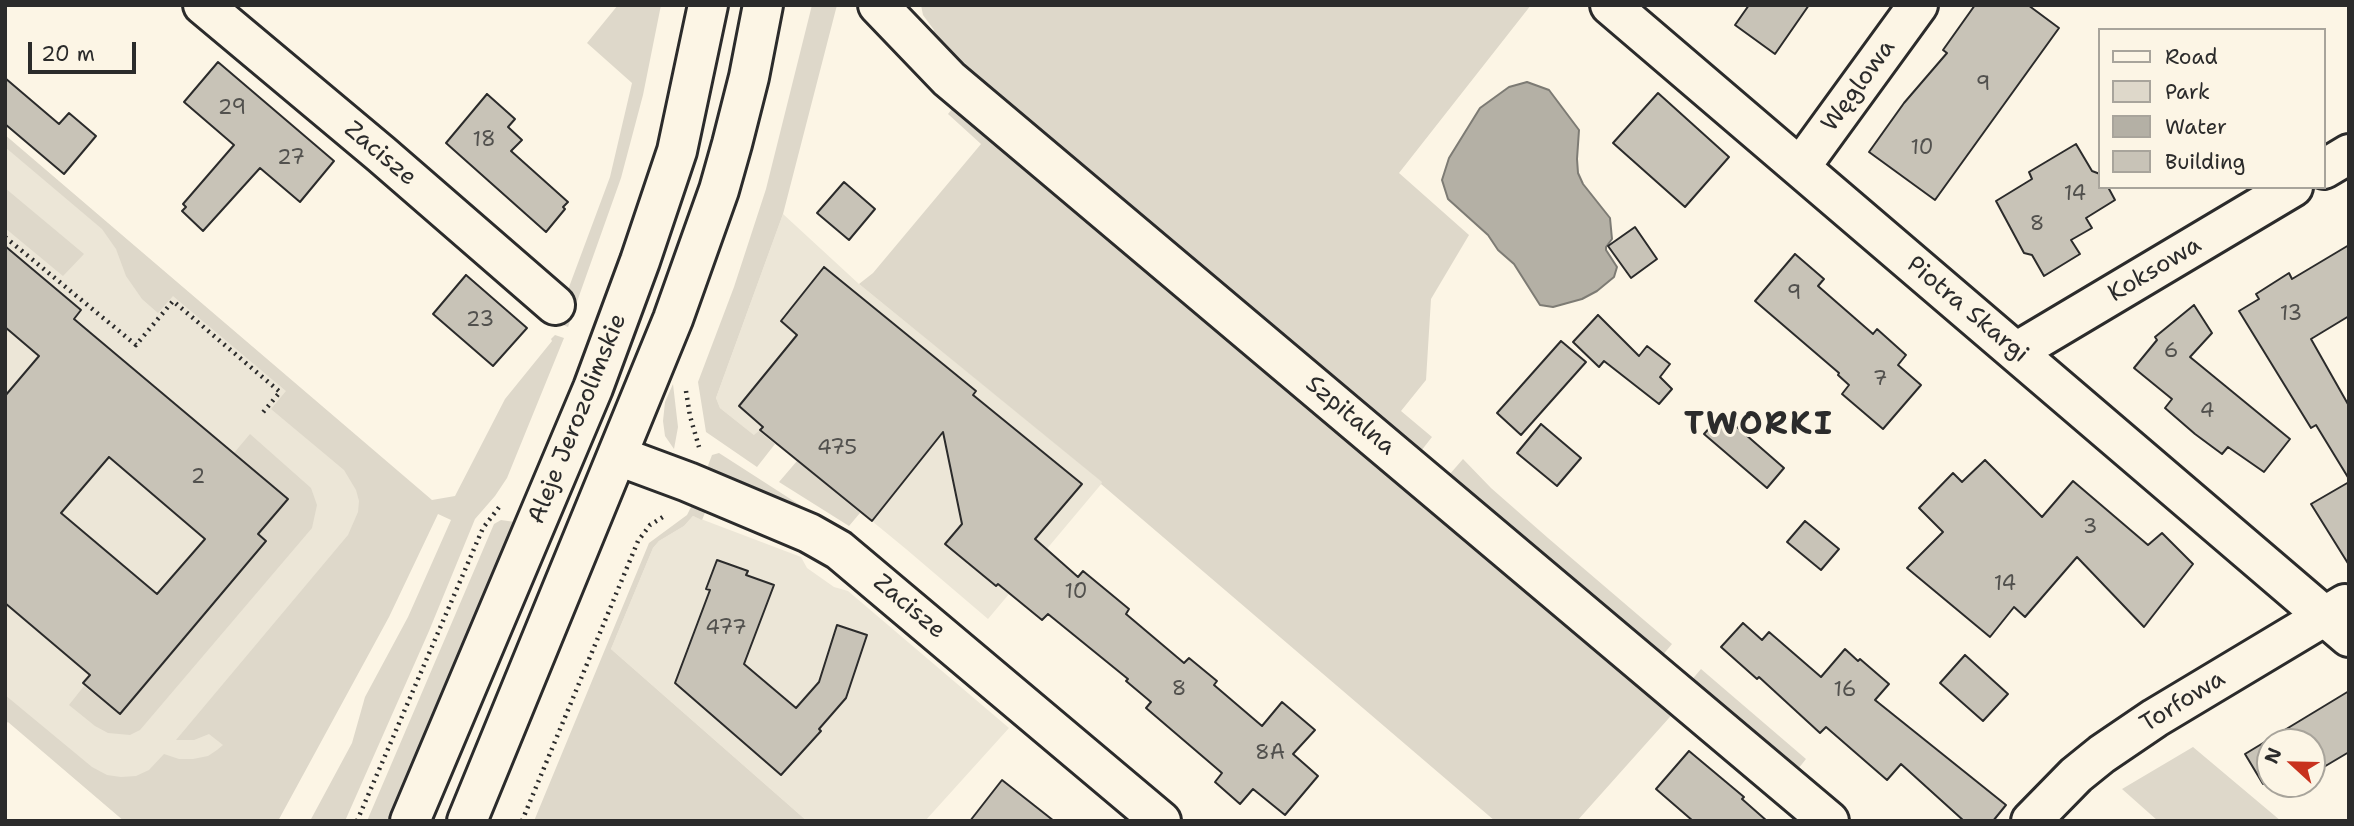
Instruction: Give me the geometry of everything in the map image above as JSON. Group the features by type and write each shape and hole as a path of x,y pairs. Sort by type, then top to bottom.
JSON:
{"street":[{"name":"Zacisze","path":"203,5 555,305"},
{"name":"Aleje Jerozolimskie","path":"410,821 593,388 640,261 677,151 708,5"},
{"name":"Aleje Jerozolimskie","path":"467,821 673,319 719,190 749,77 763,5"},
{"name":"Szpitalna","path":"878,5 949,79 1829,821"},
{"name":"Piotra Skargi","path":"1610,5 2017,352 2340,618"},
{"name":"Węglowa","path":"1801,166 1918,5"},
{"path":"2326,168 2349,154"},
{"name":"Koksowa","path":"2017,352 2290,189"},
{"name":"Zacisze","path":"618,456 809,533 839,550 1161,821"},
{"name":"Torfowa","path":"2031,821 2076,775 2155,718 2340,618"}],"path":[{"path":"5,237 136,345 173,301 280,392 260,416"},
{"path":"357,821 484,528 505,499"},
{"path":"522,821 639,541 650,526 674,510"},
{"path":"626,536 639,541"}],"shaded area":[{"path":"5,135 430,499 262,821 124,821 5,719"},
{"path":"783,214 859,284 1103,482 988,619 761,430 755,436 720,408 716,398"},
{"path":"693,516 801,557 807,568 834,587 848,591 1009,728 925,821 807,821 611,649 653,548 659,541 684,526"}],"green space":[{"path":"618,5 661,5 643,95 621,178 568,327 556,322 610,177 632,83 587,43"},
{"path":"812,5 837,5 783,214 716,398 720,408 754,435 759,431 775,444 757,467 706,432 698,382 734,287 766,189"},
{"path":"921,5 1531,5 1399,173 1469,235 1431,299 1426,380 1401,411 1432,437 1414,460 926,40 934,30 923,15"},
{"path":"960,99 1677,709 1577,821 1495,821 1101,484 1102,482 859,284 873,273 981,144 948,114"},
{"path":"5,135 432,500 455,496 505,399 551,339 555,335 564,338 507,478 475,519 345,821 310,821 352,743 365,697 408,617 451,520 438,514 389,617 278,821 124,821 8,722 5,724 5,695 92,767 107,775 136,776 149,770 164,754 179,759 208,756 223,745 209,734 194,740 176,740 348,535 358,512 359,501 344,470 271,409 286,391 173,296 158,313 142,299 126,276 116,249 102,229 5,147"},
{"path":"5,188 84,254 63,276 5,228"},
{"path":"673,384 678,427 674,449 665,436 663,421 665,402"},
{"path":"250,434 311,488 317,505 312,528 140,730 130,735 108,733 69,705 84,686 120,715 267,542 259,534 288,499 234,453"},
{"path":"719,453 820,518 706,471 712,455"},
{"path":"1463,459 1491,488 1672,644 1656,663 1442,483"},
{"path":"797,461 860,513 849,526 779,482"},
{"path":"693,503 707,508 702,520 693,516 684,526 659,541 653,548 611,649 807,821 534,821 649,543 687,515"},
{"path":"501,520 515,522 387,821 367,821 494,524"},
{"path":"1701,669 1806,759 1794,774 1690,682"},
{"path":"2193,747 2281,821 2158,821 2122,789"}],"water":[{"path":"1527,82 1549,90 1579,130 1578,173 1583,184 1610,218 1612,239 1606,250 1617,267 1614,277 1597,291 1582,299 1553,307 1540,305 1514,264 1498,250 1488,235 1448,199 1442,180 1449,158 1480,108 1509,87"}],"building":[{"path":"1749,5 1809,5 1775,54 1735,25"},
{"path":"1975,5 2028,5 2059,28 1935,200 1869,152 1904,103 1947,53 1943,50"},
{"path":"218,62 334,161 300,202 260,168 203,231 182,211 186,207 183,204 234,145 184,102"},
{"path":"5,78 59,124 69,113 96,136 64,174 5,124"},
{"path":"1658,93 1729,157 1685,207 1613,143"},
{"path":"487,94 515,119 508,127 522,140 511,151 568,202 546,232 446,143"},
{"path":"2076,144 2092,171 2098,173 2098,189 2109,189 2115,200 2086,218 2092,228 2071,240 2080,254 2044,276 2032,255 2024,253 1996,201 2032,179 2029,172"},
{"path":"844,182 875,209 849,240 817,213"},
{"path":"1635,227 1657,259 1631,278 1608,246"},
{"path":"2349,245 2349,316 2311,339 2349,406 2349,479 2316,425 2311,428 2239,311 2259,299 2256,294 2289,273 2292,279"},
{"path":"5,246 81,310 74,319 288,499 258,534 266,541 120,714 83,683 90,675 5,603 5,396 39,356 5,327","holes":["109,457 205,539 157,594 61,513"]},
{"path":"1795,254 1824,279 1818,286 1873,334 1877,329 1906,355 1898,365 1921,385 1883,429 1842,394 1849,385 1839,373 1755,301"},
{"path":"824,267 976,391 973,395 1082,484 1035,539 1078,577 1083,571 1129,609 1126,614 1184,663 1189,658 1217,681 1214,685 1262,726 1282,702 1315,730 1293,754 1318,776 1285,815 1253,789 1240,804 1215,782 1222,773 1146,708 1151,702 1126,681 1128,679 1048,614 1042,620 945,544 962,524 943,432 872,521 760,430 763,427 739,406 797,335 781,321"},
{"path":"466,275 527,328 493,366 433,314"},
{"path":"2194,305 2212,333 2190,357 2290,439 2264,472 2228,447 2222,454 2195,434 2165,408 2172,399 2134,368 2157,340 2155,337"},
{"path":"1598,315 1639,356 1647,346 1670,364 1660,377 1672,389 1659,404 1604,361 1599,367 1573,342"},
{"path":"1561,341 1586,362 1521,435 1497,413"},
{"path":"1722,414 1784,468 1767,488 1704,434"},
{"path":"1541,424 1581,458 1557,486 1517,453"},
{"path":"1985,460 2042,517 2073,481 2148,545 2162,533 2193,564 2144,627 2077,557 2025,617 2014,607 1990,637 1907,568 1943,532 1919,508 1953,473 1962,482"},
{"path":"2349,482 2349,565 2311,504"},
{"path":"1805,521 1839,549 1821,570 1787,542"},
{"path":"717,560 748,571 746,575 774,585 744,664 796,708 819,682 837,625 867,635 846,698 819,729 821,731 781,775 675,683 710,590 706,589"},
{"path":"1743,623 1762,640 1769,632 1821,677 1845,649 1858,661 1860,659 1889,684 1875,700 2006,805 1993,821 1964,821 1901,764 1887,780 1826,727 1820,733 1759,677 1757,679 1721,647"},
{"path":"1965,655 2008,694 1983,721 1940,683"},
{"path":"2349,691 2349,752 2326,766 2326,728 2288,728"},
{"path":"2256,747 2256,772 2245,754"},
{"path":"1689,751 1744,797 1742,799 1767,821 1693,821 1656,789"},
{"path":"1002,780 1054,821 970,821"}],"district":[{"name":"TWORKI","path":"1759,426"}]}
